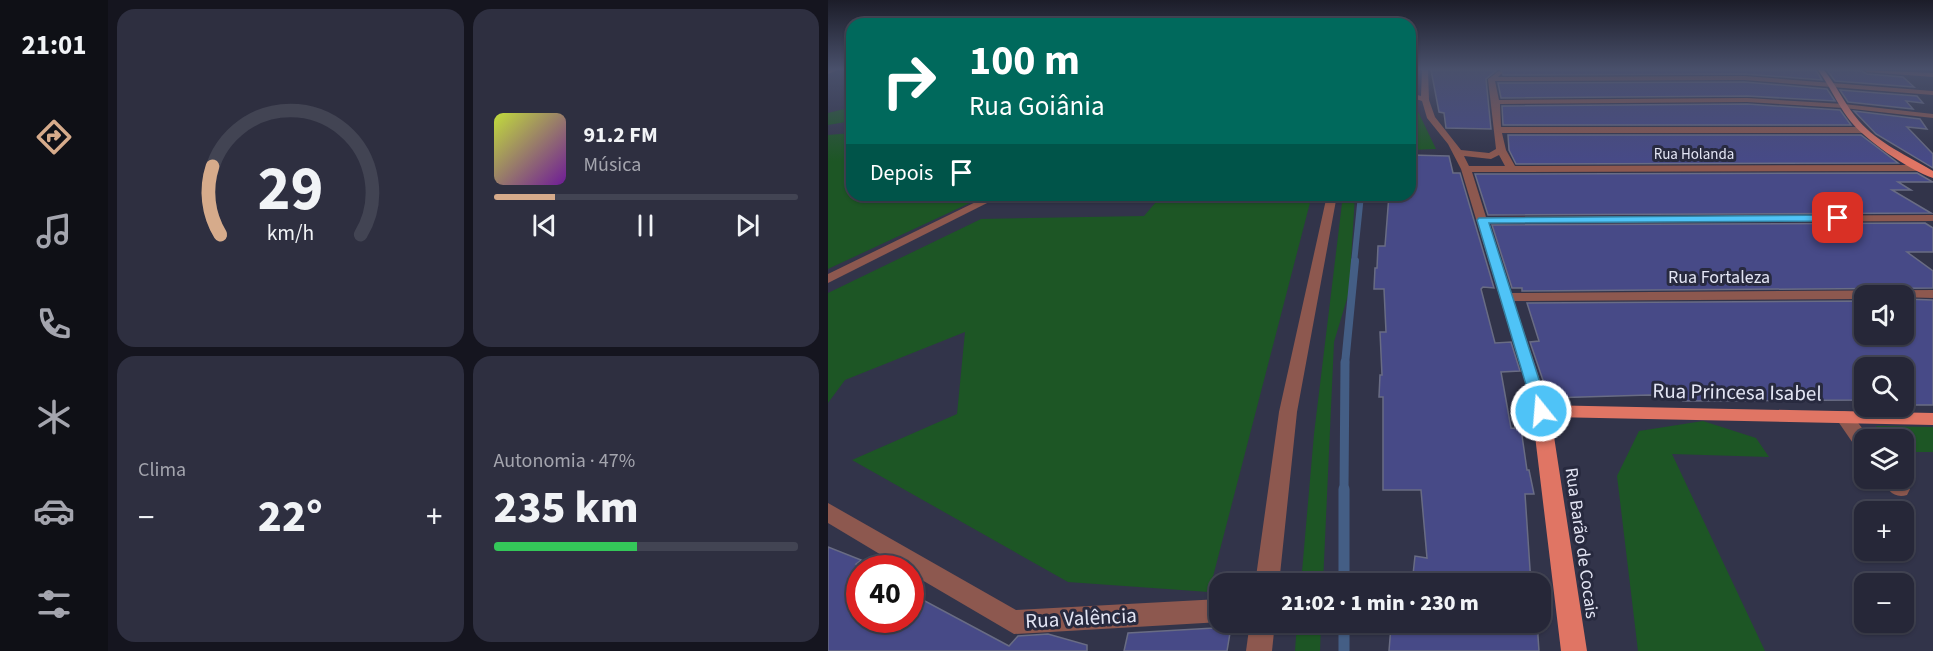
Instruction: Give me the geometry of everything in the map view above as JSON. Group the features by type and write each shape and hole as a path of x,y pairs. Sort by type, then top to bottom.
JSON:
{"main road":[{"path":"1840,100 1862,130 1933,175"},
{"name":"Rua Princesa Isabel","path":"1541,411 1933,419"},
{"name":"Rua Barão de Cocais","path":"1541,411 1574,651"}],"street":[{"name":"Rua Barão de Cocais","path":"1425,100 1431,118 1452,143 1466,169 1541,411"},
{"path":"1512,169 1501,150 1497,130 1496,102 1699,100"},
{"path":"1753,100 1844,106 1933,116"},
{"path":"1497,130 1862,130"},
{"path":"1458,153 1491,156 1501,150"},
{"name":"Rua Holanda","path":"1466,169 1922,168"},
{"path":"828,279 987,201"},
{"path":"1269,573 1288,412 1331,201"},
{"path":"1482,220 1933,218"},
{"name":"Rua Fortaleza","path":"1505,297 1933,294"},
{"path":"1844,417 1854,430"},
{"name":"Rua Valência","path":"828,512 1014,622 1209,612"},
{"path":"1259,651 1261,633"}],"green space":[{"path":"1416,107 1436,149 1416,150"},
{"path":"846,108 846,122 828,125 828,113"},
{"path":"846,134 846,201 974,201 828,269 828,135"},
{"path":"1157,201 1310,201 1214,573 1209,573 1209,592 1068,582 852,460 957,414 965,332 845,380 828,403 828,293 981,219 1144,216"},
{"path":"1342,201 1355,201 1349,292 1334,342 1323,573 1302,573 1314,434"},
{"path":"1703,421 1756,438 1769,457 1672,454 1765,651 1638,651 1617,476 1639,431"},
{"path":"1876,426 1933,427 1933,452 1914,452 1914,429 1878,429"},
{"path":"1296,633 1321,633 1320,651 1295,651"}],"building":[{"path":"1437,100 1488,100 1491,129 1446,128 1444,113 1439,112"},
{"path":"1847,100 1921,100 1923,103 1906,101 1913,109"},
{"path":"1747,104 1840,110 1851,125 1503,125 1502,106"},
{"path":"1854,111 1920,119 1927,129 1907,127 1933,154 1933,168 1876,134"},
{"path":"1508,135 1861,135 1898,163 1516,164 1509,150"},
{"path":"1416,155 1449,156 1453,173 1460,173 1494,288 1483,287 1481,289 1495,343 1511,342 1520,371 1501,372 1511,428 1521,429 1527,470 1529,470 1534,494 1525,494 1530,573 1413,573 1415,556 1427,558 1421,490 1383,490 1383,397 1379,397 1380,375 1382,375 1380,332 1386,332 1384,289 1374,289 1378,246 1385,246 1389,201 1416,201"},
{"path":"1917,173 1933,182 1898,182 1911,190 1892,190 1931,213 1488,215 1475,174"},
{"path":"1925,223 1933,228 1933,252 1907,252 1933,271 1933,288 1914,288 1914,285 1854,285 1854,289 1522,291 1522,288 1512,288 1492,225"},
{"path":"1914,299 1933,300 1933,405 1914,405 1914,357 1854,357 1854,400 1683,401 1679,396 1649,395 1549,398 1530,342 1539,341 1527,303 1854,301 1854,345 1914,345"},
{"path":"828,547 848,555 846,555 846,633 924,633 924,600 1009,646 1018,636 1048,634 1087,645 1087,651 828,651"},
{"path":"1209,628 1209,633 1230,633 1227,651 1124,651 1128,633"},
{"path":"1390,633 1538,633 1539,651 1389,651"}],"waterway":[{"path":"1354,263 1360,201"},
{"path":"1345,364 1355,261"},
{"path":"1344,491 1345,362"},
{"path":"1344,491 1344,573"},
{"path":"1344,633 1344,651"}],"route":[{"path":"1541,411 1482,220 1838,218"}]}
